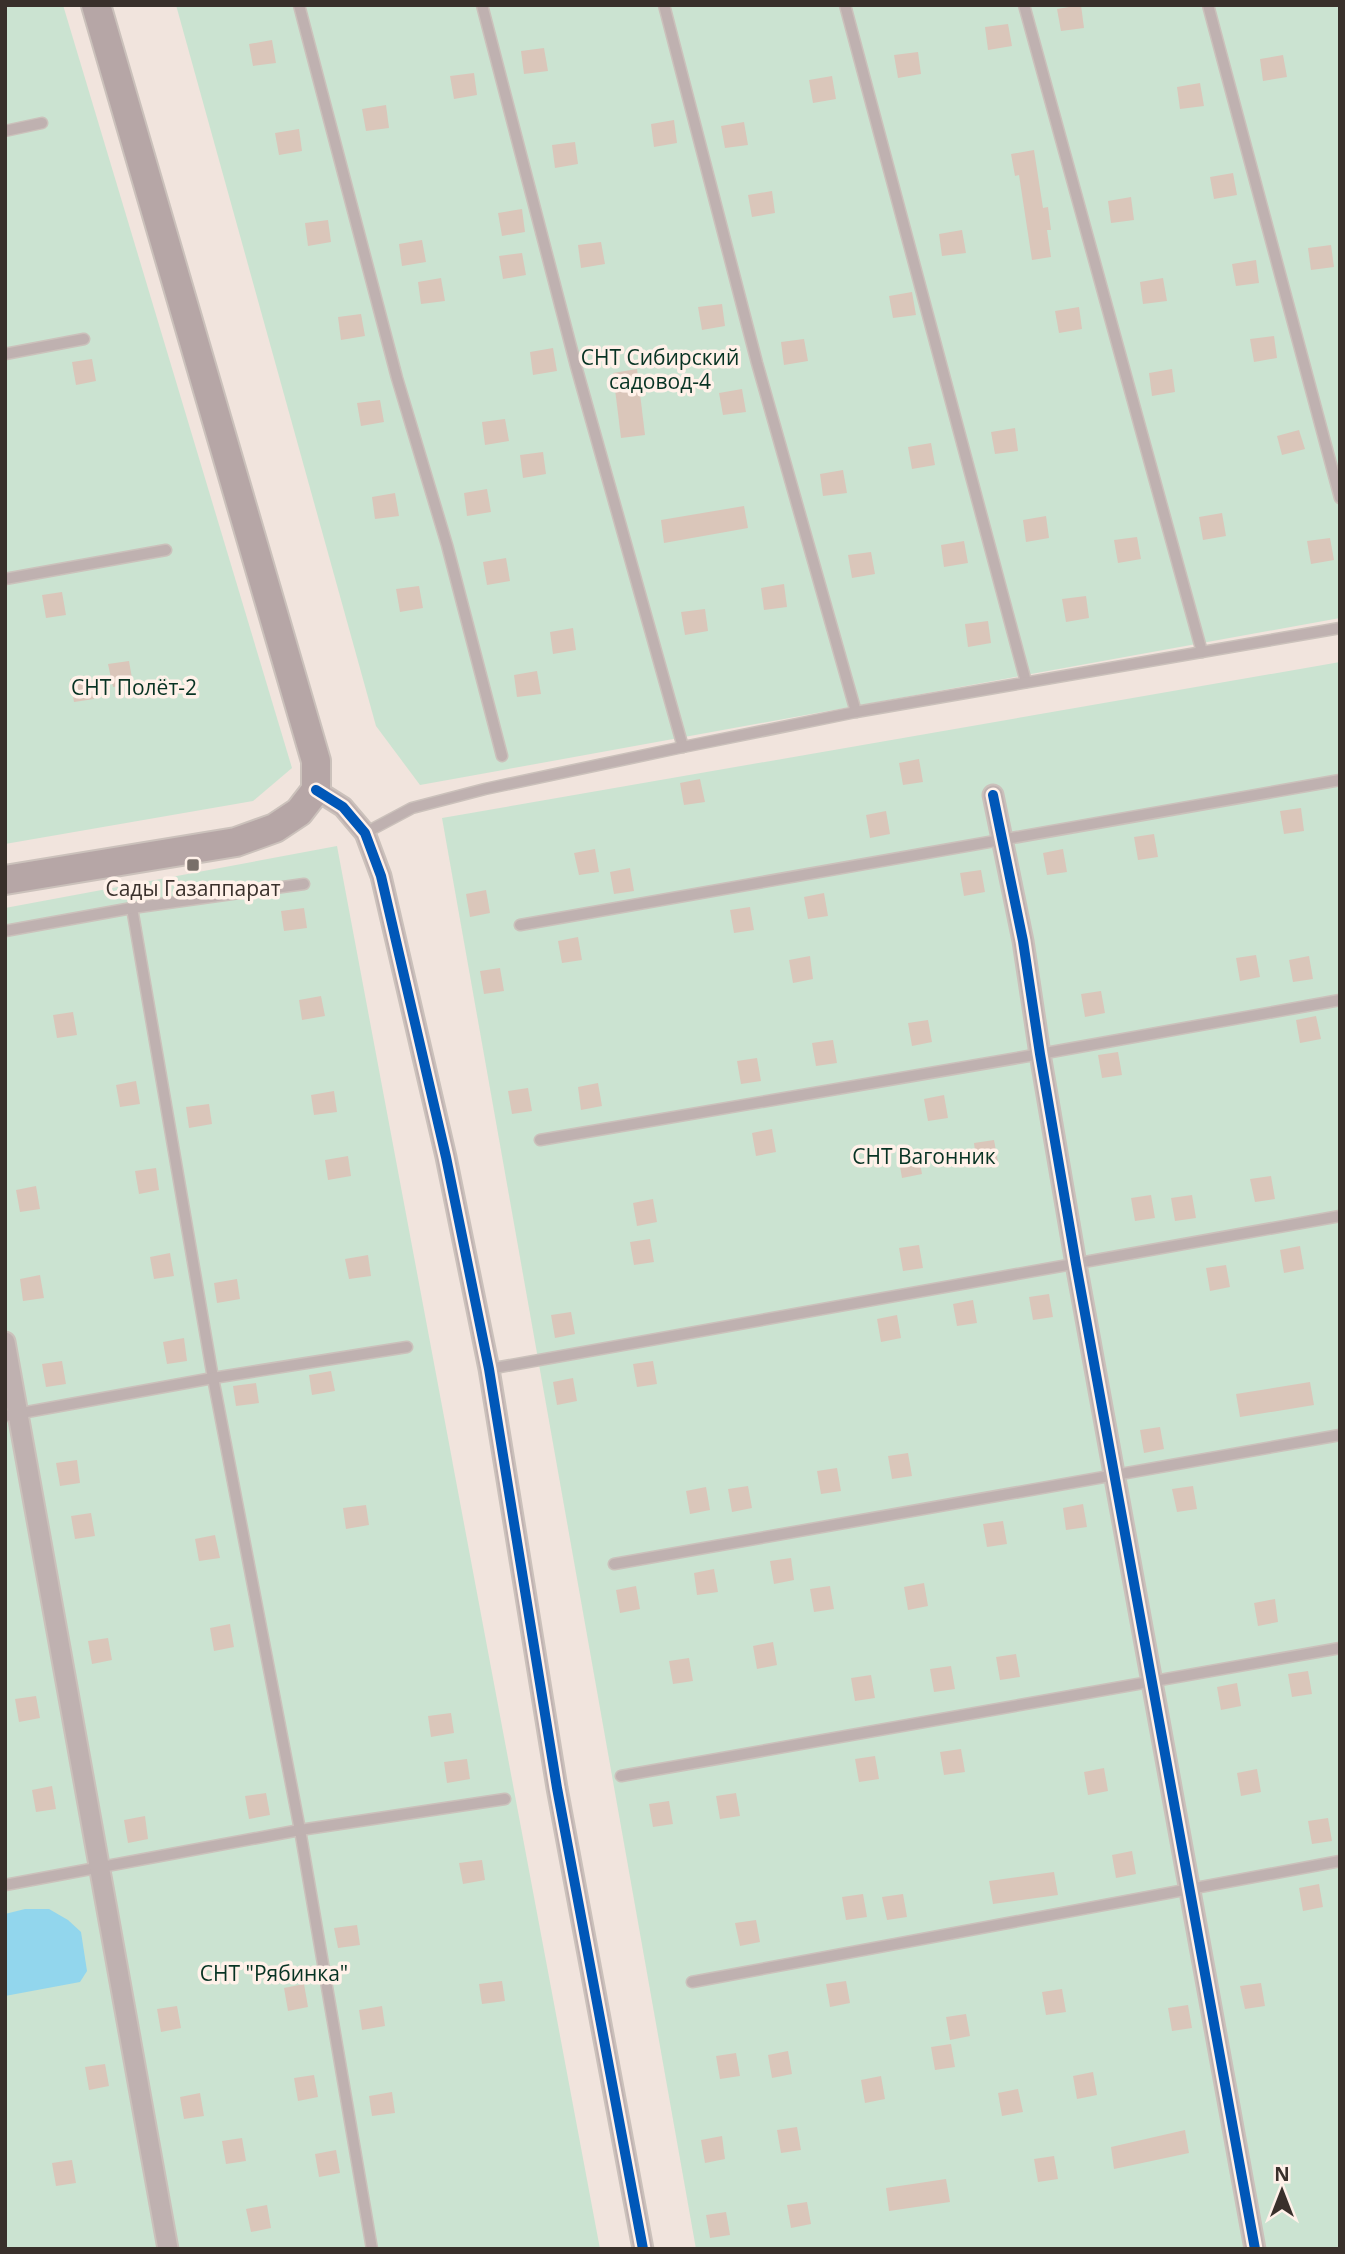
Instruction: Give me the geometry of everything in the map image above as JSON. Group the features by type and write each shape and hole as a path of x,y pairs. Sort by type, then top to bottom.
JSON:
{"street":[{"path":"5,880 236,842 275,828 299,812 316,790 316,761 96,5"},
{"path":"316,790 343,807 365,833 381,876 437,1117 489,1369 557,1788 643,2249"},
{"path":"993,795 1023,941 1076,1264 1255,2249"},
{"path":"5,1342 11,1414 168,2249"}],"lane":[{"path":"299,5 397,378 447,545 502,757"},
{"path":"482,5 576,366 683,747"},
{"path":"664,5 757,363 856,712"},
{"path":"845,5 1026,682"},
{"path":"1024,5 1202,652"},
{"path":"1208,5 1340,498"},
{"path":"5,131 42,123"},
{"path":"5,354 84,339"},
{"path":"5,579 166,550"},
{"path":"365,833 412,808 485,789 683,747 856,712 1340,628"},
{"path":"520,925 1340,780"},
{"path":"5,931 132,908 304,884"},
{"path":"132,908 213,1378 300,1830 372,2249"},
{"path":"540,1140 1340,1000"},
{"path":"489,1369 1340,1216"},
{"path":"11,1414 407,1347"},
{"path":"614,1564 1340,1434"},
{"path":"621,1776 1340,1648"},
{"path":"5,1885 300,1830 505,1799"},
{"path":"692,1982 1340,1861"}],"green space":[{"name":"СНТ Полёт-2","path":"5,5 63,5 292,768 253,801 5,844"},
{"name":"СНТ Сибирский садовод-4","path":"176,5 1340,5 1340,618 420,785 376,726"},
{"name":"СНТ Вагонник","path":"1340,662 1340,2249 696,2249 442,818"},
{"name":"СНТ \"Рябинка\"","path":"337,846 600,2249 5,2249 5,908"}],"water":[{"path":"25,1909 49,1909 68,1920 81,1932 87,1971 80,1982 5,1996 5,1914"}],"building":[{"path":"1081,5 1084,28 1061,31 1057,9"},
{"path":"1008,24 1012,46 988,50 985,27"},
{"path":"272,40 276,63 253,66 249,44"},
{"path":"544,48 548,71 524,74 521,51"},
{"path":"918,52 921,74 898,78 894,55"},
{"path":"1283,55 1287,77 1263,81 1260,59"},
{"path":"474,73 477,95 454,99 450,76"},
{"path":"832,76 836,99 813,103 809,80"},
{"path":"1200,83 1204,106 1180,109 1177,87"},
{"path":"386,105 389,128 366,131 362,109"},
{"path":"674,120 677,143 654,147 651,124"},
{"path":"744,122 748,145 725,148 721,126"},
{"path":"299,129 302,151 279,155 275,133"},
{"path":"575,142 578,164 555,168 552,145"},
{"path":"1034,150 1043,208 1048,207 1051,230 1047,230 1051,257 1032,260 1019,175 1015,176 1011,154"},
{"path":"1233,173 1237,195 1214,199 1210,177"},
{"path":"772,191 775,213 752,217 748,195"},
{"path":"1131,197 1134,220 1111,223 1108,201"},
{"path":"522,209 525,232 502,236 498,213"},
{"path":"328,220 331,242 308,246 305,223"},
{"path":"962,230 966,253 942,256 939,234"},
{"path":"422,240 426,262 402,266 399,244"},
{"path":"601,242 605,264 581,268 578,245"},
{"path":"1331,245 1334,267 1311,270 1308,248"},
{"path":"522,253 526,275 503,279 499,256"},
{"path":"1256,260 1259,283 1236,286 1232,264"},
{"path":"441,278 445,301 421,304 418,282"},
{"path":"1163,278 1167,301 1143,304 1140,282"},
{"path":"912,292 916,315 893,318 889,296"},
{"path":"722,304 725,326 702,330 698,307"},
{"path":"1079,307 1082,329 1059,333 1055,311"},
{"path":"361,314 365,336 341,340 338,317"},
{"path":"1274,336 1277,358 1254,362 1250,339"},
{"path":"804,339 808,361 784,365 781,342"},
{"path":"553,348 557,371 533,375 530,352"},
{"path":"92,359 96,381 76,385 72,362"},
{"path":"637,369 645,435 621,438 613,373"},
{"path":"1172,369 1175,392 1152,396 1149,373"},
{"path":"742,389 746,412 723,415 719,393"},
{"path":"380,400 384,422 361,426 357,403"},
{"path":"505,419 509,441 485,445 482,422"},
{"path":"1015,428 1018,451 995,454 991,432"},
{"path":"1299,430 1305,449 1282,455 1277,436"},
{"path":"931,443 935,465 912,469 908,447"},
{"path":"543,452 546,474 523,478 520,455"},
{"path":"843,470 847,493 823,496 820,474"},
{"path":"487,489 491,512 467,516 464,493"},
{"path":"395,493 399,516 375,519 372,497"},
{"path":"744,506 748,528 664,543 661,520"},
{"path":"1222,513 1226,536 1203,540 1199,517"},
{"path":"1046,516 1049,538 1026,542 1023,520"},
{"path":"1137,537 1141,559 1118,563 1114,540"},
{"path":"1330,538 1334,560 1311,564 1307,541"},
{"path":"964,541 968,563 944,567 941,545"},
{"path":"871,552 875,574 852,578 848,555"},
{"path":"506,558 510,581 487,585 483,562"},
{"path":"784,584 787,607 764,610 761,588"},
{"path":"419,586 423,608 400,612 396,589"},
{"path":"62,592 66,615 46,618 42,595"},
{"path":"1086,596 1089,618 1066,622 1062,599"},
{"path":"705,609 708,631 685,635 681,612"},
{"path":"988,621 991,643 968,647 965,624"},
{"path":"573,628 576,650 553,654 550,632"},
{"path":"129,661 133,684 113,687 108,664"},
{"path":"537,671 541,694 517,697 514,675"},
{"path":"90,676 94,699 74,702 70,679"},
{"path":"919,759 923,782 903,785 899,763"},
{"path":"700,779 705,802 684,805 680,783"},
{"path":"1301,808 1304,831 1284,834 1280,811"},
{"path":"886,811 890,834 870,838 866,815"},
{"path":"1154,834 1158,857 1138,860 1134,837"},
{"path":"595,849 599,872 579,875 574,853"},
{"path":"1063,849 1067,872 1047,875 1043,853"},
{"path":"630,868 634,891 614,894 610,872"},
{"path":"981,870 985,892 964,896 960,873"},
{"path":"486,890 490,913 470,917 466,894"},
{"path":"824,893 828,916 808,919 804,897"},
{"path":"750,907 754,930 734,933 730,910"},
{"path":"304,908 307,928 284,931 281,911"},
{"path":"578,937 582,960 562,963 558,941"},
{"path":"1256,955 1260,977 1240,981 1236,958"},
{"path":"810,956 813,979 793,983 789,960"},
{"path":"1309,956 1313,979 1293,982 1289,960"},
{"path":"500,968 504,991 484,994 480,971"},
{"path":"1101,991 1105,1013 1085,1017 1081,994"},
{"path":"321,996 325,1016 302,1020 299,1000"},
{"path":"73,1012 77,1035 57,1038 53,1015"},
{"path":"1316,1016 1321,1039 1300,1043 1296,1020"},
{"path":"928,1020 932,1042 912,1046 908,1023"},
{"path":"833,1040 837,1063 816,1066 812,1043"},
{"path":"1118,1052 1122,1075 1102,1078 1098,1055"},
{"path":"757,1058 761,1081 741,1084 737,1061"},
{"path":"136,1081 140,1104 120,1107 116,1085"},
{"path":"598,1083 602,1106 581,1110 578,1087"},
{"path":"528,1088 532,1111 512,1114 508,1091"},
{"path":"334,1091 337,1112 314,1115 311,1095"},
{"path":"944,1095 948,1118 928,1121 924,1099"},
{"path":"209,1104 212,1124 189,1128 186,1107"},
{"path":"772,1129 776,1152 756,1156 752,1133"},
{"path":"994,1140 998,1162 977,1166 974,1143"},
{"path":"918,1152 922,1174 902,1178 898,1155"},
{"path":"348,1156 351,1176 328,1180 325,1160"},
{"path":"156,1168 159,1190 139,1194 135,1171"},
{"path":"1271,1176 1275,1199 1255,1202 1250,1179"},
{"path":"36,1186 40,1209 20,1212 16,1190"},
{"path":"1151,1195 1155,1218 1135,1221 1131,1198"},
{"path":"1192,1195 1196,1218 1175,1221 1171,1198"},
{"path":"653,1199 657,1222 637,1226 633,1203"},
{"path":"650,1239 654,1262 634,1265 630,1242"},
{"path":"919,1245 923,1268 903,1271 899,1248"},
{"path":"1300,1246 1304,1269 1284,1273 1280,1250"},
{"path":"170,1253 174,1276 154,1279 150,1257"},
{"path":"368,1255 371,1276 349,1279 345,1259"},
{"path":"1226,1265 1230,1287 1210,1291 1206,1268"},
{"path":"40,1275 44,1298 23,1301 20,1279"},
{"path":"237,1279 240,1299 217,1303 214,1283"},
{"path":"1049,1294 1053,1317 1033,1320 1029,1297"},
{"path":"973,1300 977,1323 957,1326 953,1304"},
{"path":"571,1312 575,1334 555,1338 551,1315"},
{"path":"897,1315 901,1338 881,1342 877,1319"},
{"path":"184,1338 187,1361 167,1364 163,1342"},
{"path":"62,1361 66,1384 46,1387 42,1364"},
{"path":"653,1361 657,1384 637,1387 633,1364"},
{"path":"331,1371 335,1391 312,1395 309,1375"},
{"path":"573,1378 577,1401 557,1405 553,1382"},
{"path":"1310,1382 1314,1405 1240,1417 1236,1394"},
{"path":"256,1383 259,1403 236,1406 233,1386"},
{"path":"1160,1427 1164,1449 1144,1453 1140,1430"},
{"path":"908,1453 912,1476 892,1479 888,1456"},
{"path":"77,1460 80,1483 60,1486 56,1463"},
{"path":"837,1468 841,1491 821,1494 817,1471"},
{"path":"748,1486 752,1508 732,1512 728,1489"},
{"path":"1193,1486 1197,1509 1177,1512 1172,1489"},
{"path":"706,1487 710,1510 690,1514 686,1491"},
{"path":"1083,1504 1087,1527 1066,1530 1063,1508"},
{"path":"366,1505 369,1525 346,1529 343,1508"},
{"path":"91,1513 95,1536 75,1539 71,1516"},
{"path":"1003,1521 1007,1544 987,1547 983,1524"},
{"path":"215,1535 220,1558 199,1561 195,1539"},
{"path":"791,1558 794,1580 774,1584 770,1561"},
{"path":"714,1569 718,1592 697,1595 694,1573"},
{"path":"924,1583 928,1606 908,1610 904,1587"},
{"path":"636,1586 640,1609 620,1613 616,1590"},
{"path":"830,1586 834,1609 814,1612 810,1589"},
{"path":"1275,1599 1278,1622 1258,1626 1254,1603"},
{"path":"230,1624 234,1647 214,1651 210,1628"},
{"path":"108,1638 112,1660 92,1664 88,1641"},
{"path":"773,1642 777,1665 757,1669 753,1646"},
{"path":"1016,1654 1020,1677 1000,1680 996,1657"},
{"path":"689,1658 693,1681 673,1684 669,1661"},
{"path":"951,1666 955,1689 934,1692 930,1669"},
{"path":"1308,1671 1312,1694 1292,1697 1288,1674"},
{"path":"871,1675 875,1698 855,1701 851,1678"},
{"path":"1237,1683 1241,1706 1221,1710 1217,1687"},
{"path":"36,1696 40,1718 19,1722 15,1699"},
{"path":"451,1713 454,1733 431,1737 428,1716"},
{"path":"961,1749 965,1772 944,1775 940,1752"},
{"path":"875,1756 879,1779 859,1782 855,1759"},
{"path":"467,1759 470,1779 447,1783 444,1762"},
{"path":"1104,1768 1108,1791 1088,1795 1084,1772"},
{"path":"1257,1769 1261,1792 1241,1796 1237,1773"},
{"path":"52,1786 56,1809 36,1812 32,1790"},
{"path":"266,1793 270,1815 249,1819 245,1796"},
{"path":"736,1793 740,1816 720,1819 716,1796"},
{"path":"669,1801 673,1824 653,1827 649,1804"},
{"path":"145,1816 148,1839 128,1843 124,1820"},
{"path":"1328,1818 1332,1841 1312,1844 1308,1821"},
{"path":"1132,1851 1136,1874 1116,1878 1112,1855"},
{"path":"482,1860 485,1880 463,1884 459,1863"},
{"path":"1054,1872 1058,1895 993,1904 989,1881"},
{"path":"1319,1884 1323,1907 1303,1911 1299,1888"},
{"path":"863,1894 867,1917 846,1920 842,1897"},
{"path":"903,1894 907,1917 887,1920 882,1897"},
{"path":"756,1920 760,1942 740,1946 735,1923"},
{"path":"357,1925 360,1945 338,1948 334,1928"},
{"path":"502,1981 505,2001 482,2004 479,1984"},
{"path":"846,1981 850,2003 830,2007 826,1984"},
{"path":"1261,1983 1265,2006 1245,2009 1240,1986"},
{"path":"304,1984 308,2007 288,2011 284,1988"},
{"path":"1062,1989 1066,2012 1046,2015 1042,1992"},
{"path":"1188,2005 1192,2028 1172,2031 1168,2008"},
{"path":"177,2006 181,2028 161,2032 157,2009"},
{"path":"382,2006 385,2026 362,2030 359,2010"},
{"path":"966,2014 970,2036 950,2040 946,2017"},
{"path":"951,2044 955,2067 935,2070 931,2047"},
{"path":"788,2051 792,2074 772,2078 768,2055"},
{"path":"736,2053 740,2076 720,2079 716,2056"},
{"path":"105,2064 109,2086 89,2090 85,2067"},
{"path":"1093,2072 1097,2095 1077,2099 1073,2076"},
{"path":"314,2075 318,2097 298,2101 294,2078"},
{"path":"881,2076 885,2099 865,2103 861,2080"},
{"path":"1018,2089 1023,2112 1002,2116 998,2093"},
{"path":"392,2092 395,2113 372,2116 369,2096"},
{"path":"200,2093 204,2116 184,2119 180,2097"},
{"path":"797,2127 801,2150 781,2153 777,2130"},
{"path":"1185,2130 1189,2153 1114,2169 1111,2147"},
{"path":"722,2136 725,2159 705,2163 701,2140"},
{"path":"242,2138 246,2161 226,2164 222,2141"},
{"path":"336,2150 340,2173 319,2177 315,2154"},
{"path":"1054,2156 1058,2179 1038,2182 1034,2159"},
{"path":"72,2160 76,2183 56,2186 52,2163"},
{"path":"946,2179 950,2202 889,2211 886,2188"},
{"path":"807,2202 811,2224 791,2228 787,2205"},
{"path":"267,2205 271,2228 251,2232 246,2209"},
{"path":"726,2212 730,2235 710,2238 706,2215"}],"cycle path":[{"path":"316,790 343,807 365,833 381,876 446,1157 489,1369 557,1788 643,2249"},
{"path":"993,795 1023,941 1076,1264 1255,2249"}],"place":[{"name":"Сады Газаппарат","path":"193,865"}]}
